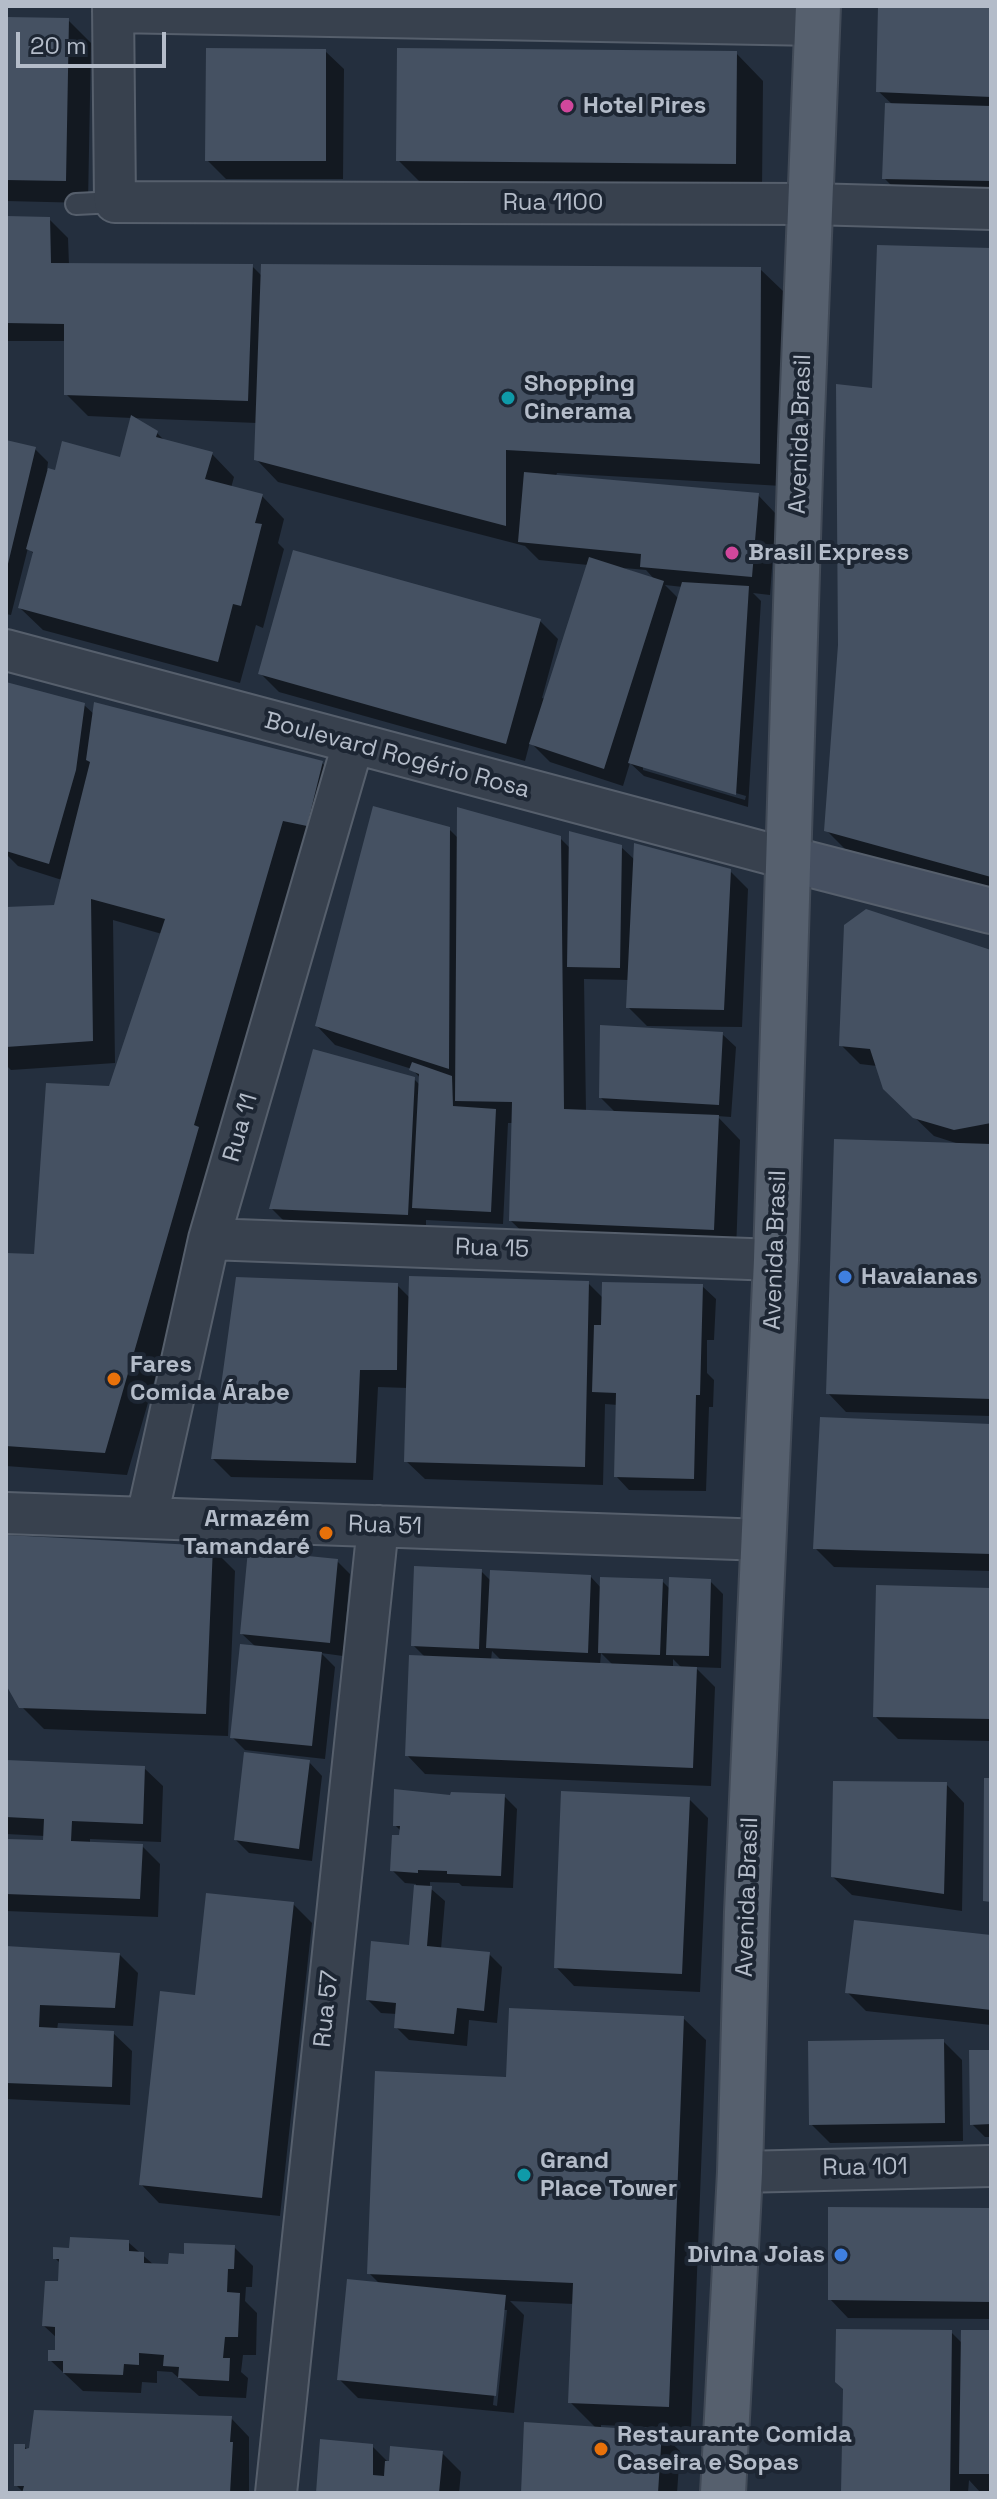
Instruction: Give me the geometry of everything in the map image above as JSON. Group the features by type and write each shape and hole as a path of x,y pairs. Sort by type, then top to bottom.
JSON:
{"main road":[{"name":"Avenida Brasil","path":"723,2493 740,2172 747,1912 776,1260 817,15"},
{"path":"789,859 991,911"}],"street":[{"path":"115,202 113,9 817,15"},
{"name":"Rua 1100","path":"115,202 810,204 991,209"},
{"name":"Boulevard Rogério Rosa","path":"6,650 789,859"},
{"name":"Rua 11","path":"147,1517 209,1239 353,744"},
{"name":"Rua 15","path":"209,1239 776,1260"},
{"name":"Rua 51","path":"6,1513 765,1540"},
{"name":"Rua 57","path":"276,2493 378,1526"},
{"name":"Rua 101","path":"740,2172 991,2166"}],"lane":[{"path":"76,204 115,202"}],"building":[{"path":"878,6 991,6 991,97 876,92"},
{"path":"6,17 69,18 66,181 6,180"},
{"path":"206,48 326,49 326,161 205,161"},
{"name":"Hotel Pires","path":"397,48 737,51 736,164 396,161"},
{"path":"885,103 991,106 991,181 882,179"},
{"path":"6,216 50,217 51,263 253,264 248,401 64,395 64,324 6,323"},
{"path":"877,245 991,248 991,877 824,831 838,645 836,384 872,388"},
{"name":"Shopping Cinerama","path":"261,264 761,267 760,464 506,450 506,526 254,460"},
{"path":"131,415 158,431 156,437 213,452 205,479 263,494 255,523 262,524 241,606 233,604 218,662 18,608 33,552 26,549 48,468 55,470 62,441 120,457"},
{"path":"6,440 36,447 7,568 6,567"},
{"path":"524,472 759,493 752,577 640,567 641,554 518,542"},
{"path":"293,550 541,619 506,744 258,674"},
{"path":"589,557 664,581 604,769 529,744"},
{"path":"682,582 749,586 736,795 628,763"},
{"path":"6,682 85,703 76,770 49,864 6,851"},
{"path":"94,702 323,761 307,826 283,821 194,1125 199,1127 105,1453 6,1446 6,1253 34,1254 46,1083 109,1086 165,919 91,899 93,1041 6,1047 6,907 54,905 90,762 86,760"},
{"path":"373,806 450,827 449,1069 315,1026"},
{"path":"457,807 561,836 564,1109 719,1115 714,1230 509,1221 512,1102 455,1101"},
{"path":"569,831 622,845 620,968 567,967"},
{"path":"634,843 731,869 724,1010 626,1008"},
{"path":"866,909 991,950 991,1123 954,1130 913,1118 883,1089 870,1049 839,1046 844,925"},
{"path":"600,1025 723,1032 719,1105 599,1098"},
{"path":"313,1049 415,1077 408,1215 269,1209"},
{"path":"412,1062 452,1076 453,1106 496,1109 491,1212 412,1208 419,1074 409,1070"},
{"path":"834,1139 991,1144 991,1399 826,1394"},
{"path":"409,1276 589,1281 585,1467 404,1462"},
{"path":"236,1277 398,1283 397,1370 360,1370 356,1463 211,1459"},
{"path":"602,1282 703,1284 694,1479 614,1477 616,1393 592,1392 594,1325 601,1325"},
{"path":"820,1417 991,1424 991,1554 813,1549"},
{"path":"6,1535 213,1546 206,1714 19,1708 6,1685"},
{"path":"248,1550 338,1559 330,1643 240,1634"},
{"path":"414,1566 482,1569 479,1649 411,1646"},
{"path":"490,1570 591,1575 588,1653 486,1648"},
{"path":"600,1577 663,1579 660,1655 598,1653"},
{"path":"669,1577 711,1579 709,1656 666,1655"},
{"path":"876,1585 991,1588 991,1719 873,1717"},
{"path":"240,1644 322,1652 312,1746 230,1738"},
{"path":"409,1655 697,1667 693,1768 405,1756"},
{"path":"244,1752 310,1760 299,1849 234,1840"},
{"path":"6,1760 145,1766 143,1824 72,1821 71,1841 143,1844 140,1899 6,1894 6,1839 43,1840 44,1819 6,1817"},
{"path":"984,1778 991,1778 991,1902 983,1901"},
{"path":"833,1781 947,1782 944,1894 831,1877"},
{"path":"394,1789 450,1795 451,1792 505,1794 501,1876 447,1874 447,1871 390,1871 392,1835 399,1835 400,1826 393,1826"},
{"path":"561,1791 690,1797 682,1974 554,1968"},
{"path":"414,1885 432,1886 427,1946 490,1952 484,2011 457,2008 454,2034 394,2028 396,2003 366,2000 371,1941 409,1945"},
{"path":"206,1893 294,1902 262,2198 139,2185 160,1991 195,1995"},
{"path":"854,1920 991,1935 991,2010 845,1993"},
{"path":"6,1946 120,1953 115,2008 40,2005 39,2027 114,2031 112,2087 6,2083"},
{"name":"Grand Place Tower","path":"509,2008 684,2016 669,2407 568,2403 573,2283 367,2274 375,2071 506,2077"},
{"path":"944,2039 945,2123 809,2125 808,2041"},
{"path":"969,2050 991,2050 991,2124 970,2125"},
{"path":"828,2207 991,2208 991,2302 828,2300"},
{"path":"70,2237 129,2240 129,2251 144,2252 144,2263 168,2264 169,2253 184,2254 184,2243 235,2245 234,2269 228,2269 227,2292 240,2293 238,2337 225,2337 223,2358 230,2358 229,2381 178,2378 179,2367 163,2366 164,2355 139,2353 139,2365 124,2364 123,2375 63,2373 63,2361 48,2361 48,2350 55,2350 55,2327 42,2326 45,2281 58,2281 59,2259 53,2259 53,2247 69,2248"},
{"path":"347,2279 506,2295 496,2396 337,2380"},
{"path":"836,2329 952,2330 950,2493 841,2493 843,2389 835,2382"},
{"path":"961,2330 991,2330 991,2474 959,2474"},
{"path":"34,2410 232,2416 230,2493 22,2493 24,2486 14,2486 14,2444 25,2444 25,2449 29,2448"},
{"path":"524,2422 662,2431 658,2493 521,2493"},
{"path":"320,2439 373,2444 373,2475 384,2476 390,2446 443,2451 439,2493 316,2493"}],"place":[{"name":"Hotel Pires","path":"567,106"},
{"name":"Shopping Cinerama","path":"508,398"},
{"name":"Brasil Express","path":"732,553"},
{"name":"Havaianas","path":"845,1277"},
{"name":"Fares Comida Árabe","path":"114,1379"},
{"name":"Armazém Tamandaré","path":"326,1533"},
{"name":"Grand Place Tower","path":"524,2175"},
{"name":"Divina Joias","path":"841,2255"},
{"name":"Restaurante Comida Caseira e Sopas","path":"601,2449"}]}
